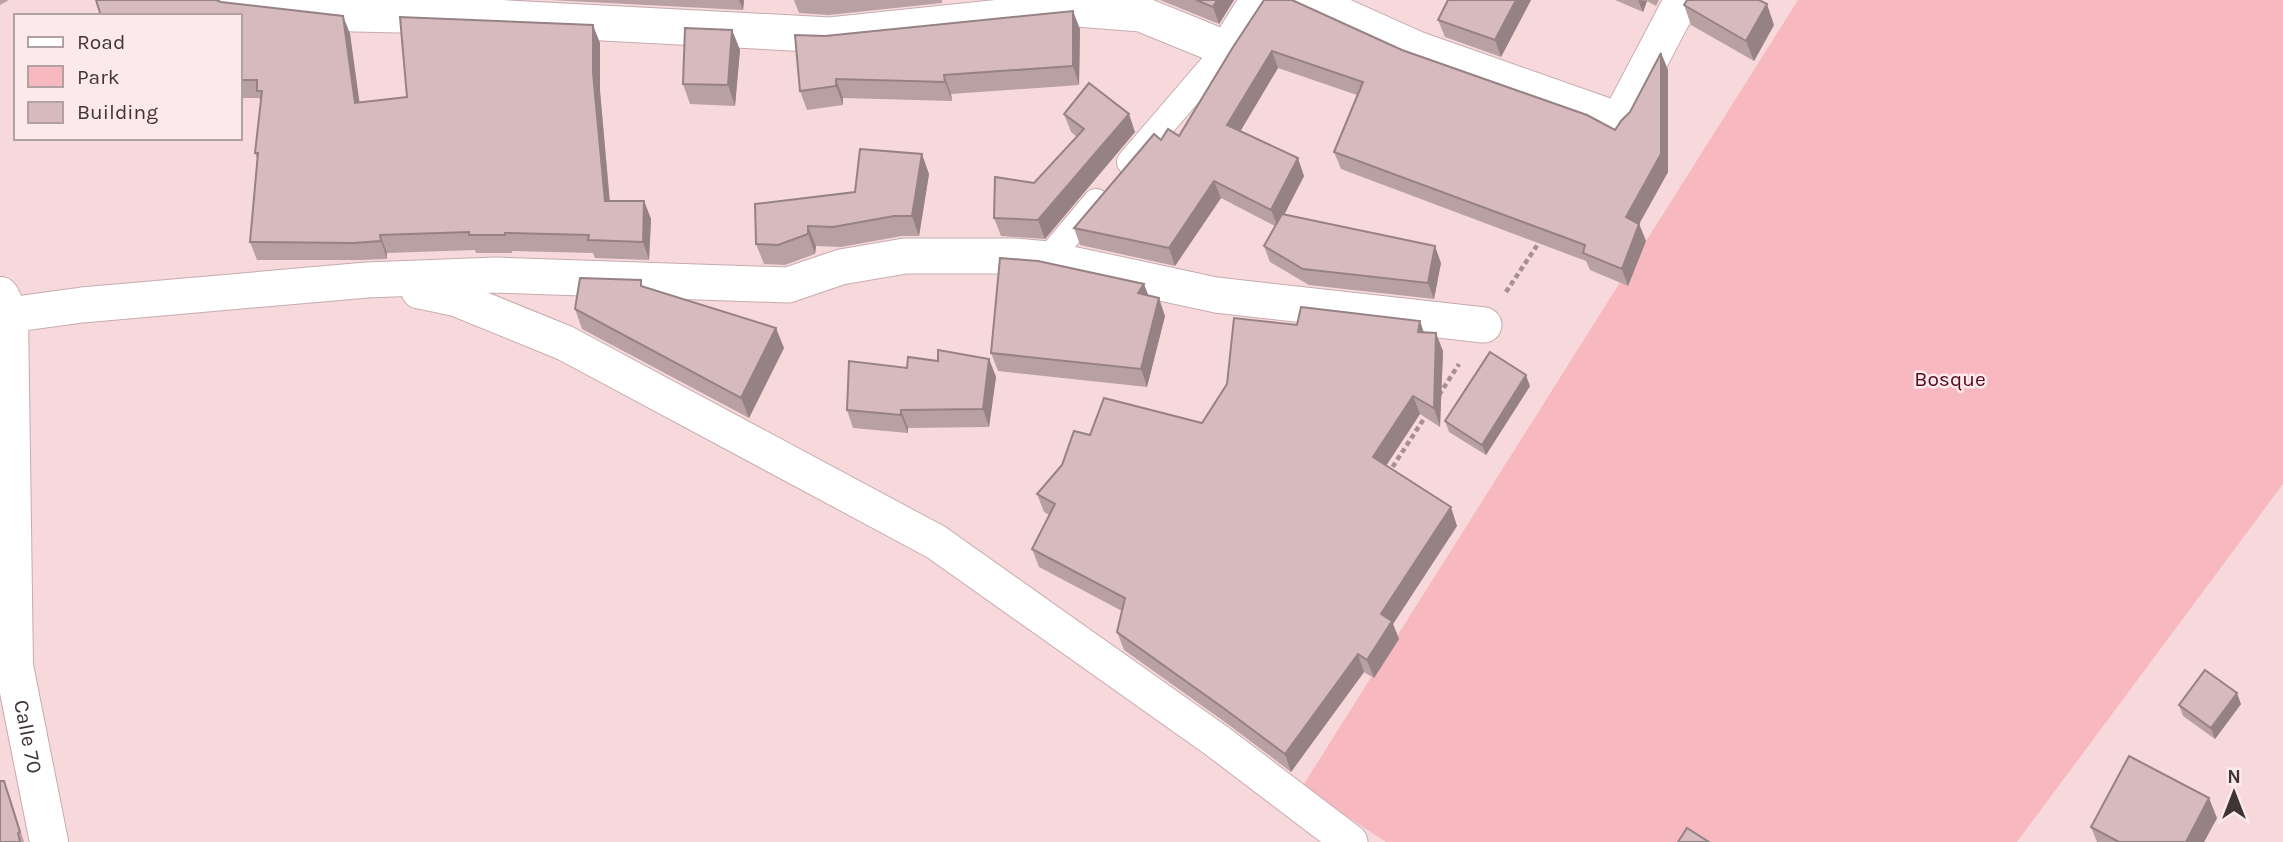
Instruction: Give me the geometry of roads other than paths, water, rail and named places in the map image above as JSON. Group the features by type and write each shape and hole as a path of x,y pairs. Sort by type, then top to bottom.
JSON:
{"street":[{"path":"230,0 355,14 491,17 830,35 1077,9 1141,14 1227,49"},
{"path":"1048,259 1227,49 1258,0"},
{"path":"1308,0 1416,49 1619,120 1682,0"},
{"path":"4,306 82,305 367,281 496,275 788,285 841,267 905,256 1014,256 1048,259 1216,295 1484,325"},
{"path":"367,281 457,299 565,343 936,542 1217,741 1350,842"},
{"name":"Calle 70","path":"4,306 14,666 49,842"}],"park label":[{"name":"Bosque","path":"1950,379"}]}
